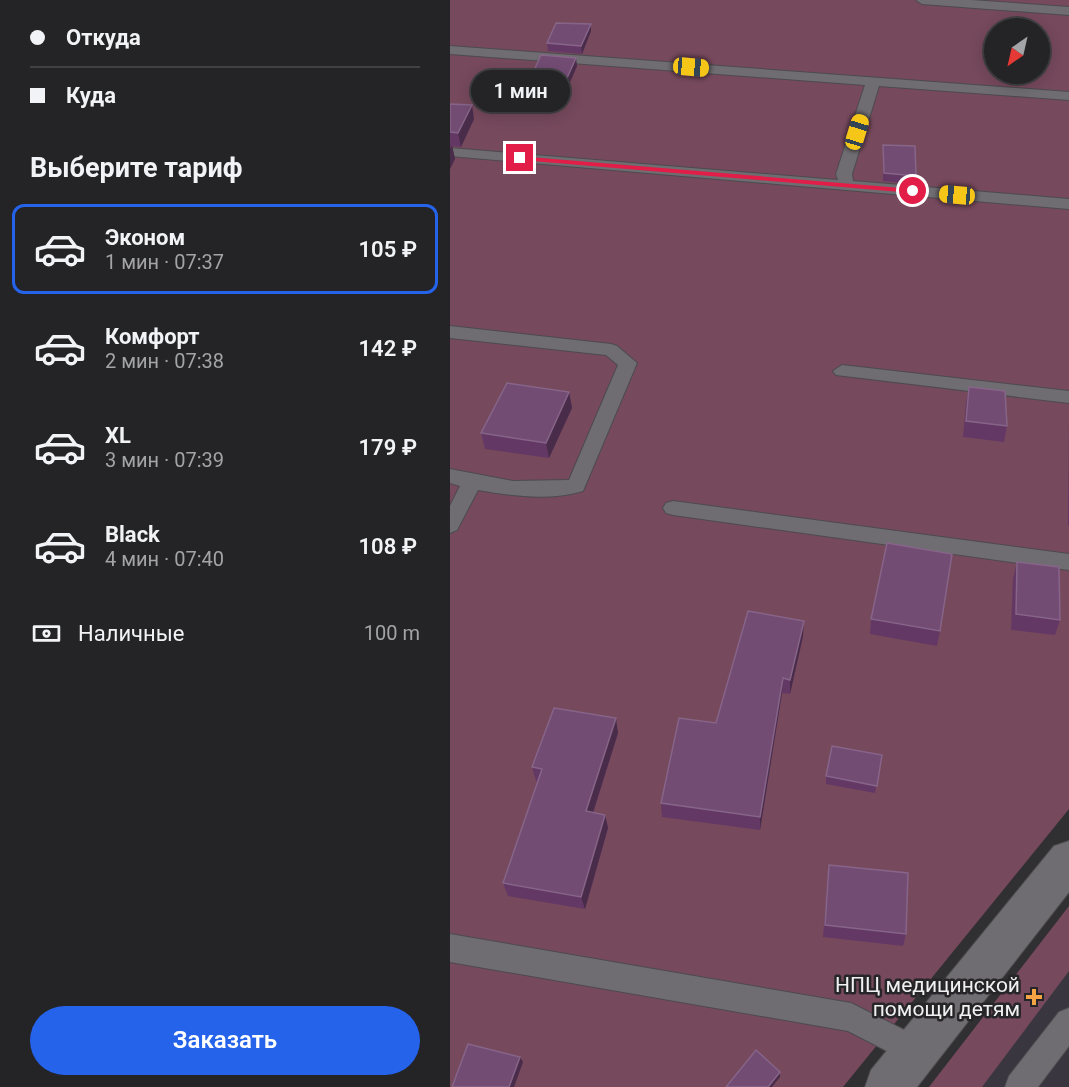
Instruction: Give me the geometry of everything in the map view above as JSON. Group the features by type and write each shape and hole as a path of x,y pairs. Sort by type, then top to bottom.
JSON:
{"street":[{"path":"888,1087 1069,860"}],"lane":[{"path":"922,0 1069,10"},
{"path":"450,50 1069,96"},
{"path":"846,185 844,174 873,82"},
{"path":"450,152 1069,204"},
{"path":"450,332 611,350 628,363 576,486 559,490 472,483 450,476"},
{"path":"842,370 1069,397"},
{"path":"450,525 472,483"},
{"path":"674,508 1069,562"},
{"path":"450,948 851,1017 916,1051"},
{"path":"1020,1087 1069,1022"}],"shaded area":[{"path":"450,0 1069,0 1069,809 843,1087 450,1087"},
{"name":"НПЦ медицинской помощи детям","path":"1069,906 1069,1087 929,1087"},
{"name":"НПЦ медицинской помощи детям","path":"1069,906 1069,971 982,1087 929,1087"}],"building":[{"path":"556,23 591,24 581,46 547,43"},
{"path":"541,55 576,58 562,89 526,88"},
{"path":"450,104 472,105 458,133 450,132"},
{"path":"883,145 915,146 916,176 884,173"},
{"path":"507,383 569,392 546,443 481,433"},
{"path":"969,387 1005,391 1007,426 966,421"},
{"path":"887,543 952,554 940,631 871,619"},
{"path":"1017,562 1059,567 1060,620 1016,614"},
{"path":"748,611 804,621 790,680 783,678 760,817 661,803 679,718 716,723"},
{"path":"554,708 616,718 586,811 605,815 581,897 503,883 542,769 532,767"},
{"path":"832,746 882,755 877,786 826,776"},
{"path":"829,865 908,873 906,934 825,925"},
{"path":"468,1044 520,1057 509,1087 452,1087"},
{"path":"756,1050 780,1072 768,1087 726,1087"}],"place":[{"name":"НПЦ медицинской помощи детям","path":"1034,997"}],"route":[{"path":"520,158 913,191"}]}
